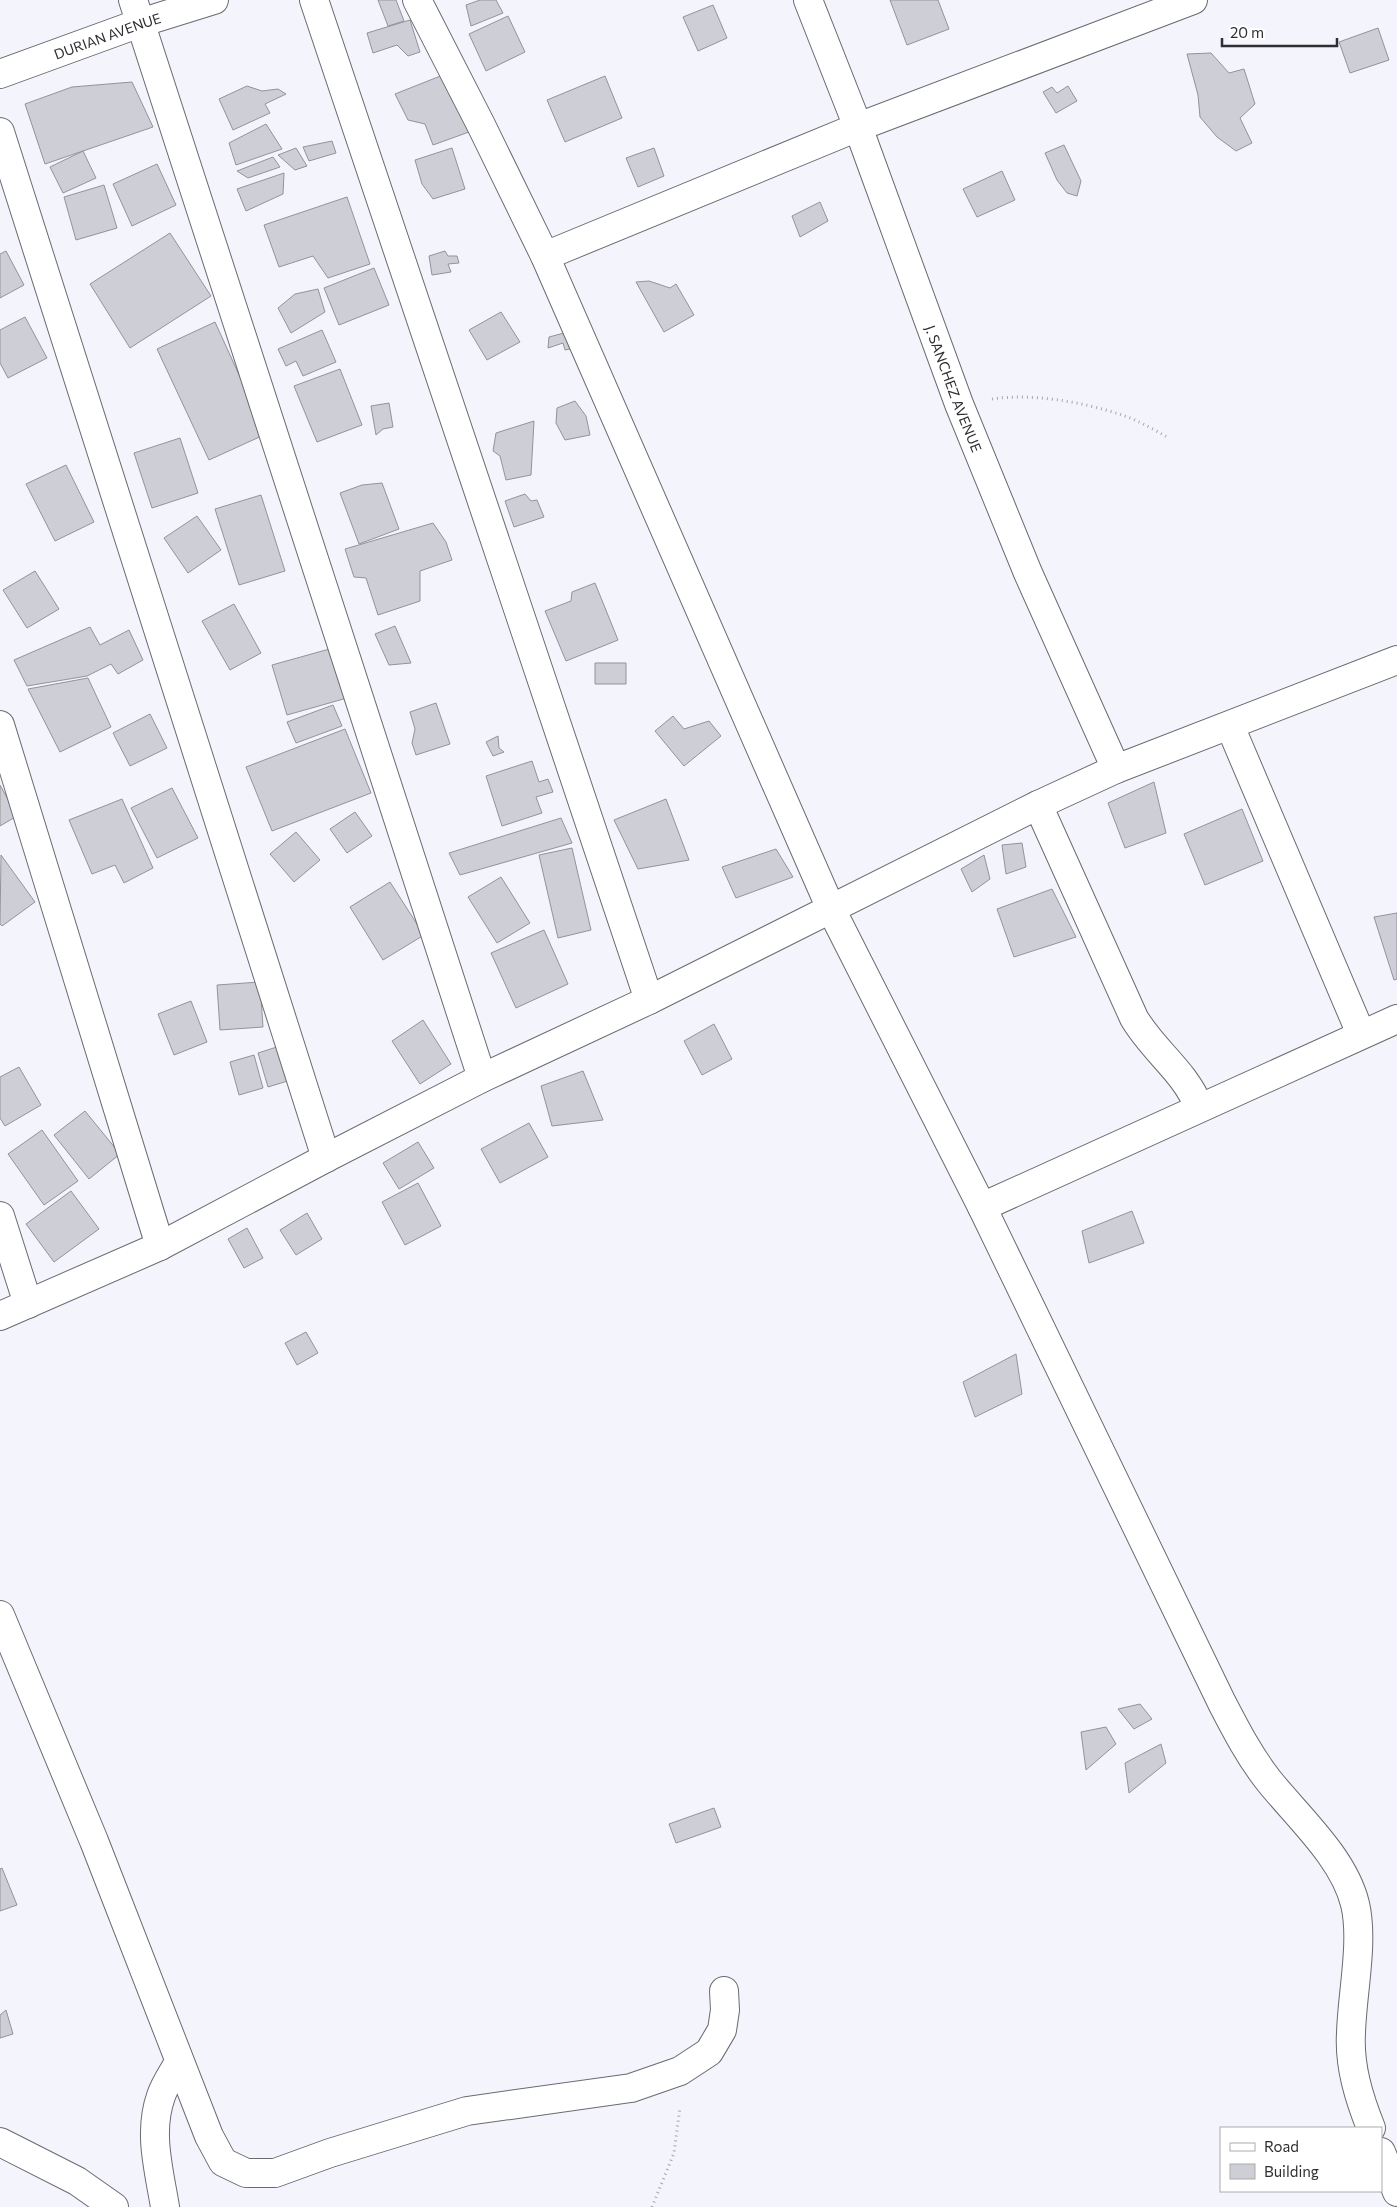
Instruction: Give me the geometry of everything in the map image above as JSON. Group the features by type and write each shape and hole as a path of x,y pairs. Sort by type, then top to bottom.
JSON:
{"street":[{"name":"DURIAN AVENUE","path":"0,74 136,11 214,0"},
{"path":"314,0 649,1000"},
{"path":"416,0 545,256 831,909 982,1207 1245,1747 1268,1780 1326,1848 1347,1882 1356,1905 1357,1936 1350,2035 1352,2066 1360,2100 1371,2127"},
{"name":"J. SANCHEZ AVENUE","path":"808,0 858,127 959,404 1028,573 1116,770"},
{"path":"545,256 858,127 1193,0"},
{"path":"136,11 482,1078"},
{"path":"0,132 326,1158"},
{"path":"0,1316 160,1246 482,1078 649,1000 1038,805 1116,770 1397,660"},
{"path":"0,726 160,1246"},
{"path":"1230,726 1361,1034"},
{"path":"1038,805 1134,1018 1143,1033 1185,1079 1199,1107"},
{"path":"982,1207 1199,1107 1397,1019"},
{"path":"0,1216 28,1304"},
{"path":"0,1615 94,1841 209,2136 223,2162 246,2173 275,2173 330,2153 467,2112 631,2088 680,2071 709,2052 722,2030 725,2010 724,1991"},
{"path":"165,2207 156,2158 154,2130 161,2096 179,2062"},
{"path":"0,2142 77,2181 114,2207"},
{"path":"1382,2154 1397,2192"}],"path":[{"path":"959,404 1005,397 1069,401 1124,415 1167,437"},
{"path":"652,2207 674,2153 680,2118 680,2071"}],"building":[{"path":"378,0 396,0 404,21 388,26"},
{"path":"480,0 496,0 503,13 471,26 466,5"},
{"path":"890,0 938,0 949,29 907,45"},
{"path":"713,5 727,38 698,51 683,17"},
{"path":"508,16 525,52 486,71 469,34"},
{"path":"410,20 420,52 408,56 397,45 373,53 367,33"},
{"path":"1378,28 1389,60 1350,73 1339,42"},
{"path":"1211,53 1229,73 1244,69 1255,104 1240,118 1252,143 1236,151 1217,137 1200,117 1198,95 1187,54"},
{"path":"448,73 469,132 433,145 425,124 408,120 395,94"},
{"path":"605,76 622,118 565,142 547,100"},
{"path":"132,82 153,127 45,164 25,104 72,87"},
{"path":"247,86 262,91 278,89 286,94 265,104 270,113 233,130 219,99"},
{"path":"1068,86 1077,101 1056,113 1043,92 1052,87 1057,93"},
{"path":"266,124 282,149 236,165 229,143"},
{"path":"332,141 336,153 309,161 303,147"},
{"path":"1064,145 1081,181 1077,196 1067,193 1057,180 1045,153"},
{"path":"296,148 307,166 295,170 278,155"},
{"path":"452,148 465,189 433,199 422,184 415,160"},
{"path":"654,148 664,176 638,187 626,158"},
{"path":"83,151 96,178 63,193 50,167"},
{"path":"273,157 280,167 248,178 237,171"},
{"path":"157,164 176,205 132,226 113,184"},
{"path":"1002,171 1015,200 977,217 963,189"},
{"path":"284,173 283,194 246,211 237,189"},
{"path":"104,185 117,228 76,240 64,197"},
{"path":"347,197 370,264 328,278 313,256 279,267 264,225"},
{"path":"820,202 828,221 800,237 792,216"},
{"path":"170,233 211,296 130,348 90,284"},
{"path":"6,251 24,285 0,298 0,254"},
{"path":"445,251 448,256 457,256 459,263 448,264 451,272 432,275 429,256"},
{"path":"374,268 389,305 339,325 324,288"},
{"path":"649,281 670,288 676,284 694,315 664,332 636,282"},
{"path":"318,289 325,312 291,333 278,308 295,294"},
{"path":"501,312 520,342 487,360 469,330"},
{"path":"25,317 47,358 8,378 0,363 0,330"},
{"path":"215,322 266,434 209,460 157,349"},
{"path":"322,330 336,362 303,376 296,361 286,366 278,349"},
{"path":"564,333 570,349 565,350 563,343 548,348 549,337"},
{"path":"340,369 362,425 317,442 294,386"},
{"path":"575,401 586,416 590,435 565,440 556,423 557,408"},
{"path":"389,403 393,427 383,429 376,435 371,406"},
{"path":"534,421 531,475 506,480 500,456 493,451 496,433"},
{"path":"180,438 198,493 152,508 134,453"},
{"path":"66,465 94,522 55,541 26,484"},
{"path":"382,483 399,529 359,544 340,493 362,485"},
{"path":"525,494 531,501 537,500 544,517 514,527 505,501"},
{"path":"261,495 285,571 239,585 215,509"},
{"path":"197,516 221,550 188,573 164,538"},
{"path":"433,523 446,542 452,560 420,571 420,601 378,615 366,578 354,577 345,549"},
{"path":"35,571 59,609 27,628 3,590"},
{"path":"595,583 618,640 566,661 545,611 571,601 572,592"},
{"path":"234,604 261,653 230,670 202,621"},
{"path":"395,626 411,663 389,665 375,634"},
{"path":"90,627 100,645 129,630 143,660 118,674 111,664 87,676 27,686 14,660"},
{"path":"333,648 347,698 287,715 272,665"},
{"path":"595,663 626,663 626,684 595,684"},
{"path":"88,678 111,727 60,752 28,689"},
{"path":"436,703 450,744 416,755 412,743 415,729 410,712"},
{"path":"333,705 342,726 296,743 287,722"},
{"path":"150,714 167,748 130,766 113,733"},
{"path":"673,716 684,729 709,721 721,736 684,766 655,731"},
{"path":"345,729 371,793 272,831 246,767"},
{"path":"498,736 499,748 504,752 493,756 486,742"},
{"path":"532,761 539,782 548,779 553,792 536,797 542,813 502,826 486,776"},
{"path":"1154,782 1166,833 1125,848 1108,803"},
{"path":"0,785 17,816 0,826"},
{"path":"172,788 198,838 157,858 131,808"},
{"path":"122,799 153,868 124,883 115,865 92,874 69,820"},
{"path":"666,799 689,860 638,869 614,820"},
{"path":"1242,809 1263,861 1205,885 1184,834"},
{"path":"355,812 372,836 347,853 330,829"},
{"path":"561,818 572,843 460,875 449,853"},
{"path":"296,832 320,860 294,882 270,854"},
{"path":"1022,843 1026,867 1006,874 1002,845"},
{"path":"572,848 591,930 558,938 539,855"},
{"path":"776,849 793,877 736,898 722,867"},
{"path":"1,855 35,902 2,926 0,924"},
{"path":"984,855 990,879 972,892 961,869"},
{"path":"501,877 530,923 497,943 468,897"},
{"path":"390,882 424,935 383,960 350,907"},
{"path":"1052,889 1076,937 1014,957 997,909"},
{"path":"1397,913 1397,979 1394,980 1374,917"},
{"path":"544,930 568,984 516,1008 491,953"},
{"path":"260,982 263,1027 220,1030 217,985"},
{"path":"191,1001 207,1042 174,1055 158,1014"},
{"path":"423,1020 451,1064 420,1084 392,1041"},
{"path":"714,1024 732,1059 702,1075 684,1041"},
{"path":"280,1046 291,1080 268,1087 258,1053"},
{"path":"254,1055 263,1088 239,1095 230,1062"},
{"path":"19,1067 41,1105 5,1126 0,1118 0,1077"},
{"path":"583,1071 603,1120 552,1126 541,1086"},
{"path":"85,1111 120,1154 89,1179 54,1135"},
{"path":"529,1123 548,1157 500,1183 481,1149"},
{"path":"42,1130 78,1181 44,1205 8,1154"},
{"path":"418,1142 434,1168 399,1189 383,1163"},
{"path":"418,1183 441,1226 405,1245 382,1202"},
{"path":"71,1191 99,1229 54,1262 26,1224"},
{"path":"1132,1211 1144,1243 1089,1263 1082,1231"},
{"path":"307,1213 322,1239 296,1255 280,1230"},
{"path":"247,1228 263,1258 244,1268 228,1239"},
{"path":"306,1332 318,1353 297,1365 285,1343"},
{"path":"1016,1354 1022,1394 975,1417 963,1382"},
{"path":"1140,1704 1152,1719 1134,1729 1118,1709"},
{"path":"1106,1727 1116,1744 1086,1770 1081,1732"},
{"path":"1161,1744 1166,1763 1129,1793 1125,1763"},
{"path":"714,1808 721,1827 676,1843 669,1824"},
{"path":"2,1868 17,1905 0,1911 0,1869"},
{"path":"6,2010 13,2034 0,2038 0,2015"}]}
